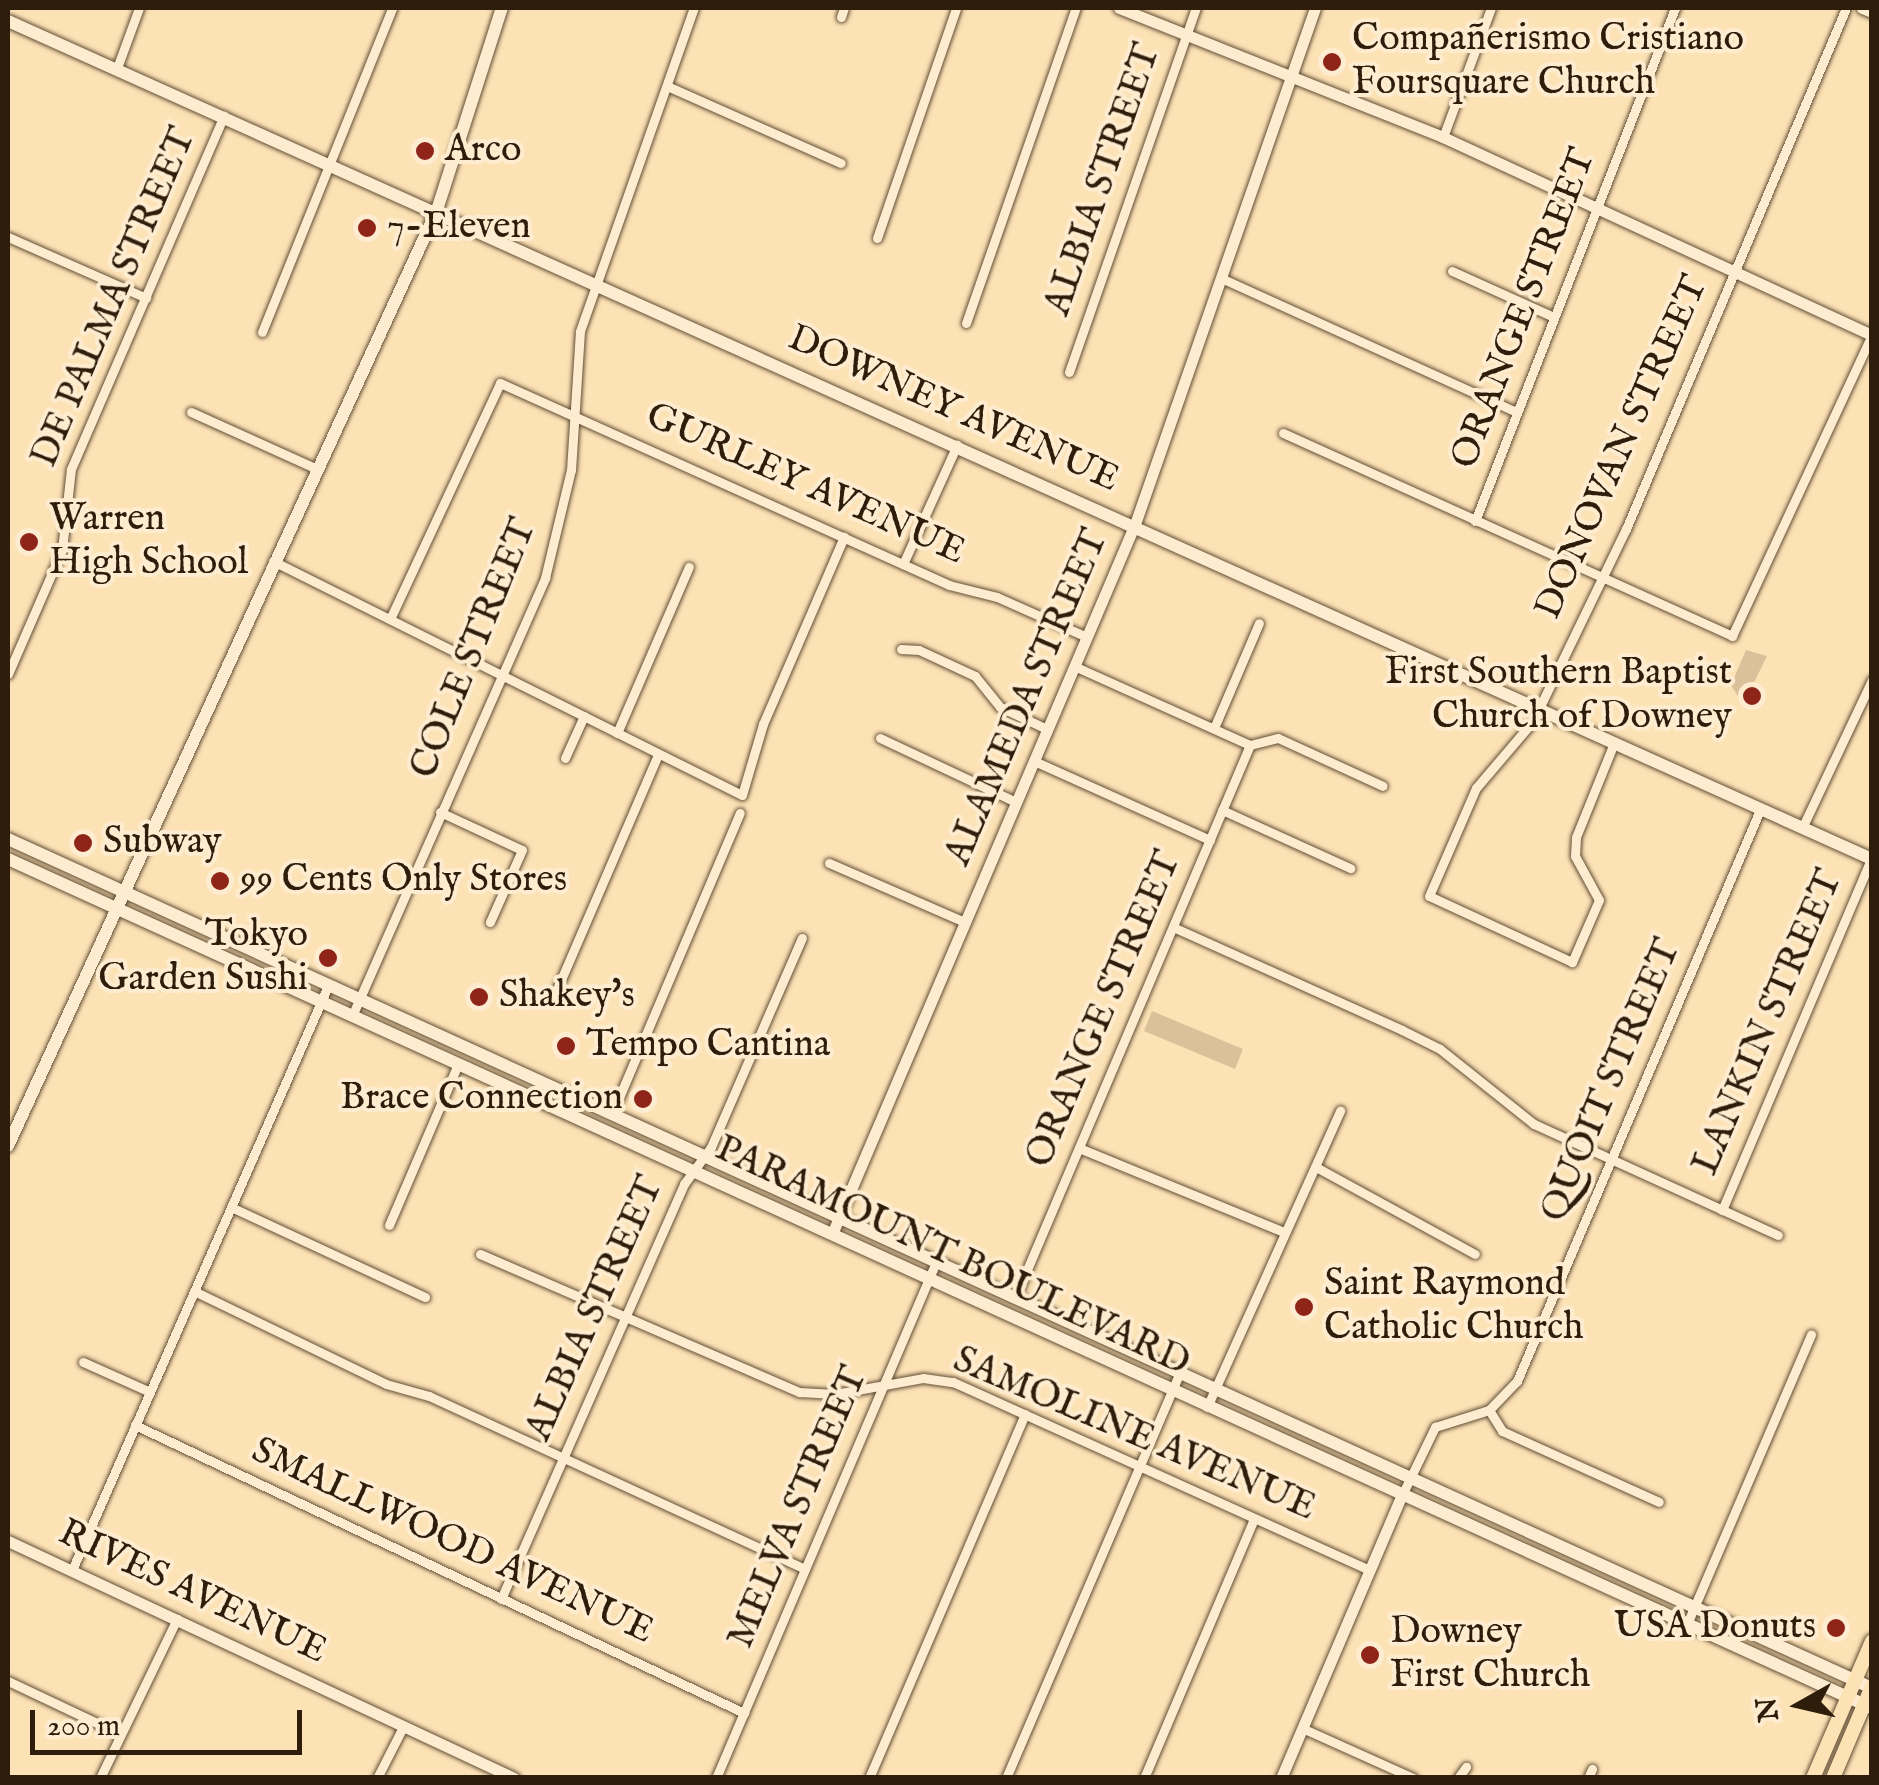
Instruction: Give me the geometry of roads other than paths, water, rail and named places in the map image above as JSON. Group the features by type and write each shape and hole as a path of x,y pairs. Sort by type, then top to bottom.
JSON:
{"main road":[{"path":"8,1146 436,210 502,8"},
{"name":"DOWNEY AVENUE","path":"8,21 600,283 1872,859"},
{"name":"PARAMOUNT BOULEVARD","path":"8,839 1871,1687"},
{"name":"PARAMOUNT BOULEVARD","path":"8,859 1868,1706"},
{"path":"982,1304 1015,1298"},
{"path":"1812,1778 1872,1641"},
{"path":"1833,1778 1868,1706 1871,1687"}],"street":[{"path":"116,68 139,8"},
{"path":"262,332 333,164 392,8"},
{"name":"COLE STREET","path":"352,1016 555,547 571,470 574,353 694,8"},
{"path":"877,238 956,8"},
{"path":"966,322 1076,8"},
{"path":"1120,8 1443,138 1871,335 1732,636 1284,433"},
{"name":"ALBIA STREET","path":"1069,372 1196,8"},
{"name":"ALAMEDA STREET","path":"832,1234 1135,524 1315,8"},
{"path":"1443,138 1492,8"},
{"name":"ORANGE STREET","path":"1475,521 1675,8"},
{"name":"DONOVAN STREET","path":"1614,743 1576,837 1575,856 1599,900 1572,962 1429,896 1482,777 1540,708 1734,272 1846,8"},
{"path":"1862,8 1872,12"},
{"path":"667,86 842,163"},
{"name":"DE PALMA STREET","path":"8,674 63,545 71,469 225,115"},
{"path":"8,237 146,298"},
{"path":"1452,271 1554,318"},
{"path":"1220,278 1518,412"},
{"name":"GURLEY AVENUE","path":"390,619 500,382 903,564 1087,636"},
{"path":"192,412 316,468"},
{"path":"903,564 957,445"},
{"path":"273,561 742,795 763,724 844,537"},
{"path":"617,732 689,566"},
{"path":"1214,728 1259,623"},
{"path":"901,649 919,650 975,676 1000,708 1047,729"},
{"path":"1074,666 1250,745 1278,738 1382,786"},
{"path":"1802,828 1872,680"},
{"path":"566,758 584,716"},
{"path":"880,738 1016,802"},
{"name":"ORANGE STREET","path":"1015,1298 1250,745"},
{"path":"554,996 658,754"},
{"path":"1034,761 1210,840"},
{"path":"1222,810 1350,868"},
{"name":"QUOIT STREET","path":"1488,1410 1516,1382 1760,810"},
{"path":"440,812 522,850 490,922"},
{"path":"612,1114 740,813"},
{"name":"LANKIN STREET","path":"1722,1210 1872,859"},
{"path":"829,864 965,922"},
{"path":"1173,927 1439,1049 1507,1108 1778,1235"},
{"name":"ALBIA STREET","path":"501,1599 561,1458 802,938"},
{"path":"72,1570 328,986"},
{"path":"390,1225 458,1064"},
{"path":"1207,1407 1340,1111"},
{"path":"1079,1148 1284,1232"},
{"path":"1316,1167 1474,1254"},
{"path":"230,1207 425,1298"},
{"name":"SAMOLINE AVENUE","path":"480,1254 624,1320 799,1392 943,1380 1369,1570"},
{"name":"MELVA STREET","path":"716,1778 936,1262"},
{"path":"194,1291 387,1385 429,1396 805,1569"},
{"path":"1687,1624 1811,1334"},
{"path":"83,1362 150,1392"},
{"path":"1006,1778 1179,1375"},
{"path":"1280,1778 1409,1478 1435,1427 1488,1410 1502,1431 1660,1502"},
{"path":"869,1778 1025,1414"},
{"name":"SMALLWOOD AVENUE","path":"135,1425 744,1713"},
{"path":"1144,1778 1254,1518"},
{"name":"RIVES AVENUE","path":"8,1541 514,1778"},
{"path":"100,1778 177,1618"},
{"path":"8,1681 118,1734"},
{"path":"377,1778 404,1725"},
{"path":"1302,1728 1413,1778"},
{"path":"1458,1778 1466,1767"}],"place":[{"name":"Compañerismo Cristiano Foursquare Church","path":"1332,62"},
{"name":"Arco","path":"425,151"},
{"name":"7-Eleven","path":"367,228"},
{"name":"Warren High School","path":"29,542"},
{"name":"First Southern Baptist Church of Downey","path":"1752,696"},
{"name":"Subway","path":"83,843"},
{"name":"99 Cents Only Stores","path":"220,881"},
{"name":"Tokyo Garden Sushi","path":"328,958"},
{"name":"Shakey's","path":"479,997"},
{"name":"Tempo Cantina","path":"566,1046"},
{"name":"Brace Connection","path":"643,1099"},
{"name":"Saint Raymond Catholic Church","path":"1304,1307"},
{"name":"USA Donuts","path":"1836,1628"},
{"name":"Downey First Church","path":"1370,1655"}]}
